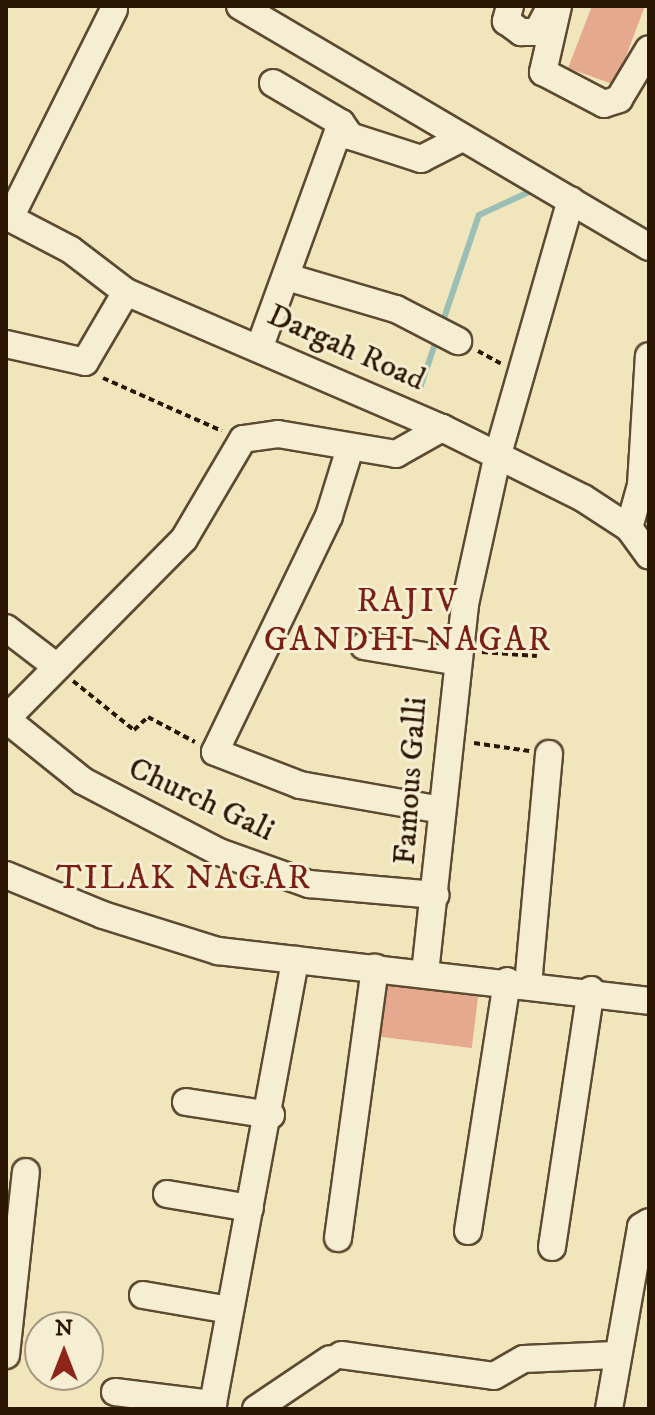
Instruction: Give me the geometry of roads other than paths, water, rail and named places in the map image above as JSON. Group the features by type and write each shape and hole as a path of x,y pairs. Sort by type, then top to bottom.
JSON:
{"street":[{"path":"241,6 460,139 649,247"},
{"path":"510,6 506,21 521,32 537,32 551,6"},
{"path":"558,6 543,72 604,104 619,99 649,49"},
{"path":"8,217 114,9"},
{"path":"273,83 341,123 350,136 421,159 460,139"},
{"path":"260,346 341,123"},
{"name":"Famous Galli","path":"425,973 436,895 455,656 498,454 571,200"},
{"name":"Dargah Road","path":"8,217 71,250 126,292 260,346 498,454 629,528 649,556"},
{"path":"287,277 396,309 458,341"},
{"path":"6,344 85,362 126,292"},
{"path":"629,528 641,485 649,356"},
{"path":"6,719 184,539 243,439 278,434 396,454 442,428"},
{"path":"350,448 329,516 215,752 300,785 442,810"},
{"path":"6,628 57,667"},
{"path":"364,646 455,656"},
{"name":"Church Gali","path":"6,719 83,781 219,852 309,884 436,895"},
{"path":"468,1231 518,983 549,754"},
{"path":"6,875 157,934 218,951 591,990 649,1001"},
{"path":"115,1392 212,1407 271,1115 295,960"},
{"path":"338,1238 375,968"},
{"path":"552,1247 591,990"},
{"path":"186,1102 271,1115"},
{"path":"6,1355 26,1172"},
{"path":"167,1194 250,1208"},
{"path":"609,1409 615,1355 641,1227 649,1222"},
{"path":"143,1295 230,1310"},
{"path":"256,1409 335,1357 494,1376 524,1359 615,1355"}],"waterway":[{"path":"442,324 479,215 529,192"},
{"path":"420,388 437,338"}],"district":[{"name":"RAJIV GANDHI NAGAR","path":"408,620"},
{"name":"TILAK NAGAR","path":"184,879"}]}
